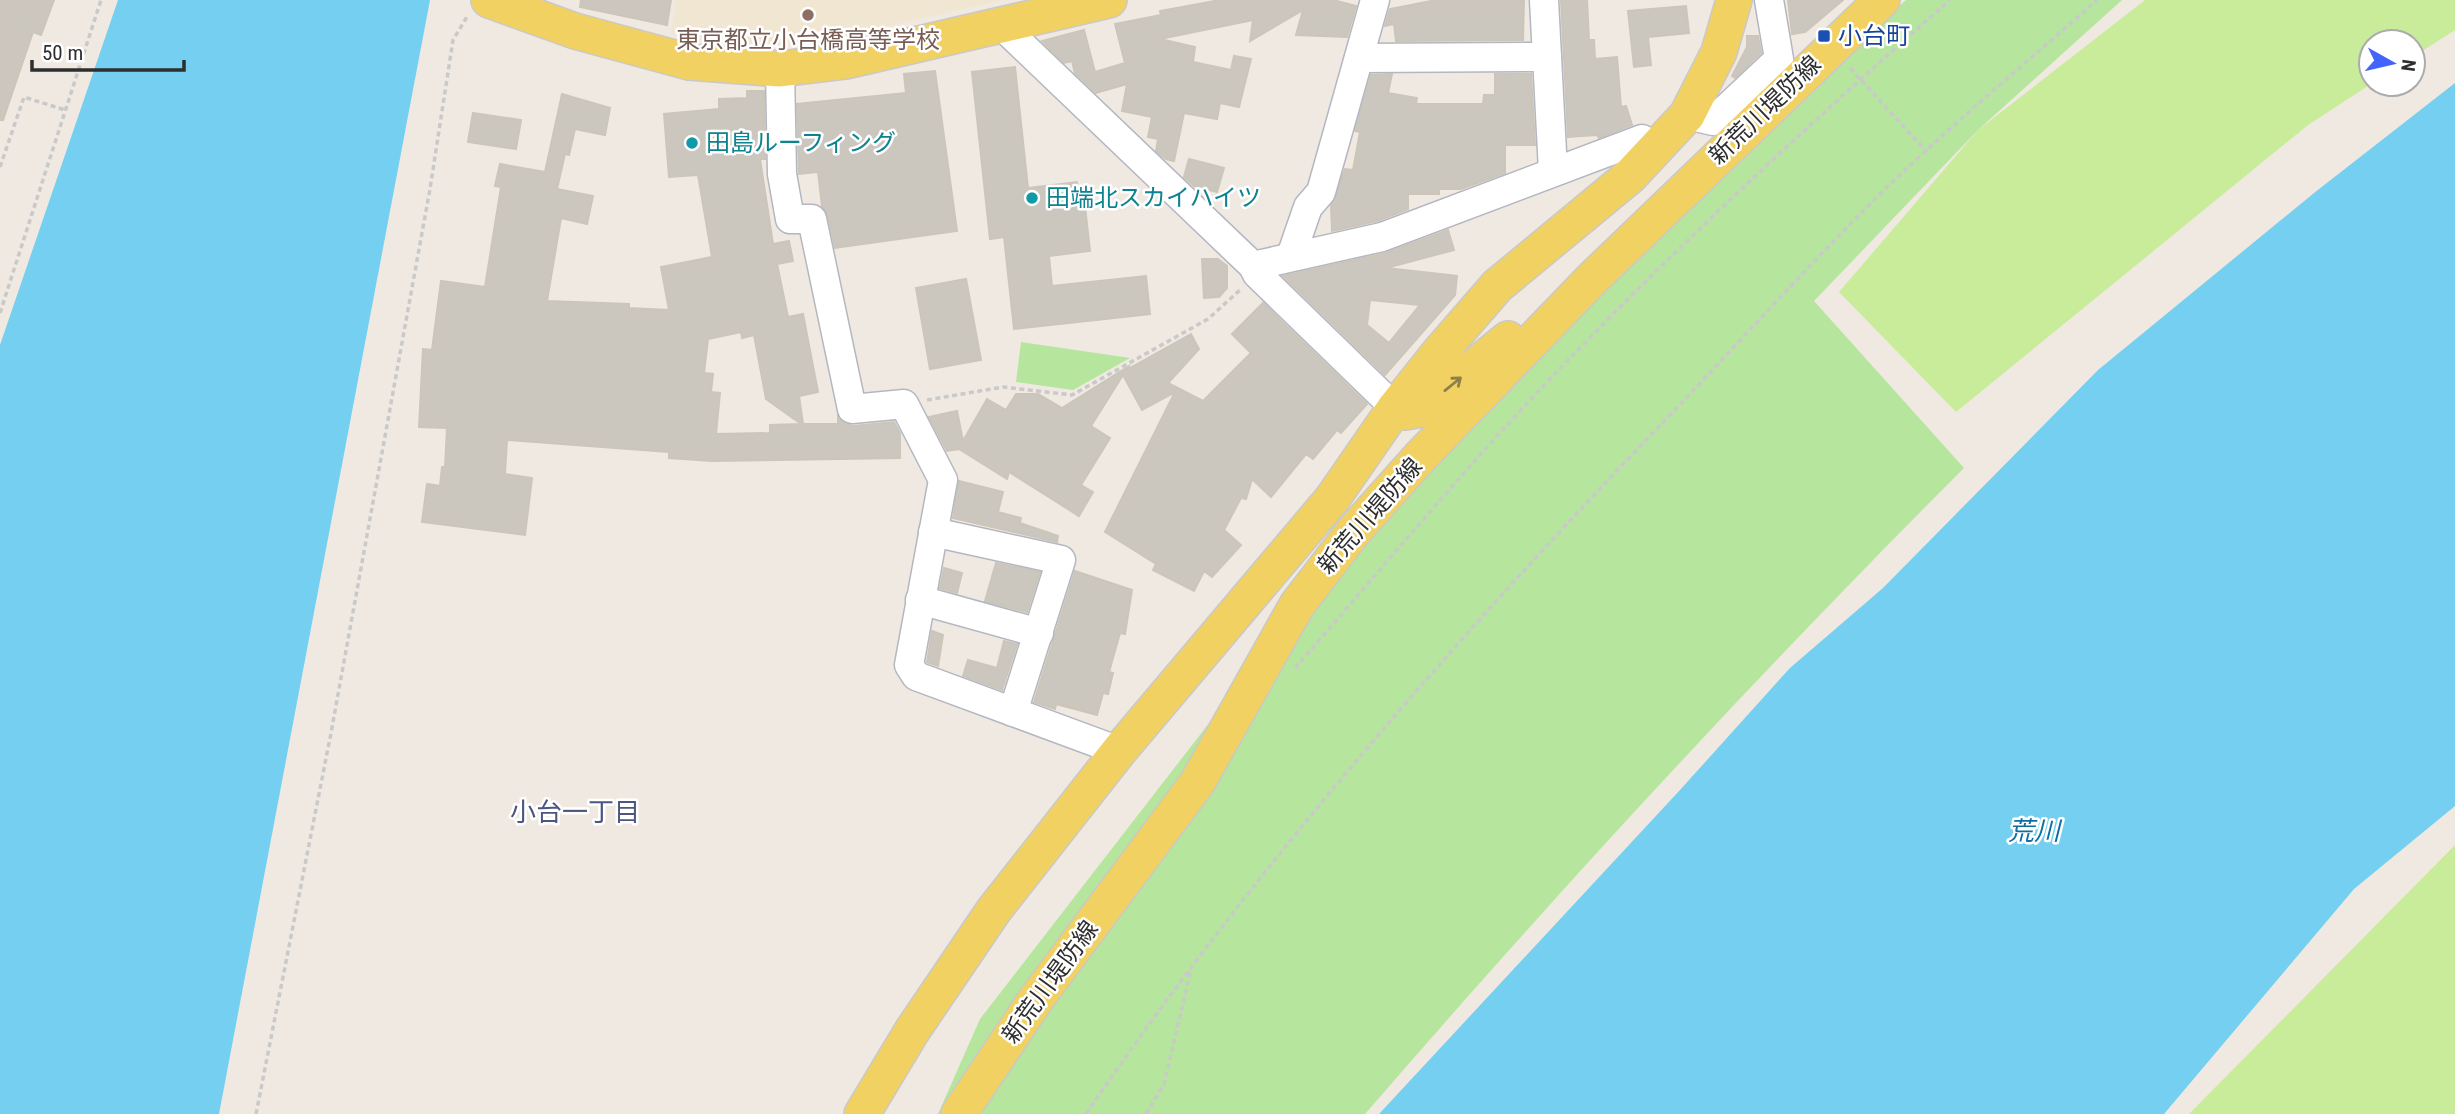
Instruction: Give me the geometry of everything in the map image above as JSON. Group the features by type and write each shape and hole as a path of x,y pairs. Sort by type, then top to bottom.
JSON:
{"main road":[{"path":"480,6 690,62 779,69 846,61 1001,25 1048,7 1109,0"},
{"name":"新荒川堤防線","path":"862,1114 912,1031 994,910 1119,751 1318,516 1395,408 1497,286 1630,176 1687,115 1719,52 1734,0"},
{"name":"新荒川堤防線","path":"958,1114 1036,999 1197,783 1281,632 1334,555 1421,456 1592,279 1882,0"},
{"path":"1395,408 1405,412 1422,409 1543,310 1592,279"}],"street":[{"path":"1291,256 1308,207 1321,192 1375,0"},
{"path":"1544,0 1553,171"},
{"path":"1687,115 1713,121 1779,59 1770,4 1734,0"},
{"path":"1001,25 1395,408"},
{"path":"1359,58 1547,57"},
{"path":"779,69 782,174 790,219 812,219 852,409 904,404 943,480 909,665 916,676 1119,751"},
{"path":"1255,270 1291,256 1382,237 1473,205 1553,171 1642,139 1657,149"},
{"path":"933,532 1061,560 1013,712"},
{"path":"920,600 1040,633"}],"path":[{"path":"0,313 101,0"},
{"path":"1290,674 1549,379 1654,274 1860,79 1950,0"},
{"path":"1086,1114 1191,969 1353,765 1463,637 1877,197 2097,0"},
{"path":"256,1114 331,733 430,189 453,40 480,6"},
{"path":"1831,47 1927,152"},
{"path":"0,167 24,97 65,110"},
{"path":"904,404 1003,387 1072,395 1208,319 1255,270"},
{"path":"1146,1114 1164,1084 1191,969"}],"shaded area":[{"name":"東京都立小台橋高等学校","path":"676,0 1003,0 817,42 753,46 715,43 671,34"}],"green space":[{"path":"1906,0 2122,0 1978,130 1814,301 1964,468 1810,625 1659,785 1365,1114 938,1114 980,1019 1268,647 1526,358 1839,58"},
{"path":"2145,0 2455,0 2455,30 2427,48 2427,28 2357,28 2357,93 2308,125 1956,412 1839,292 1978,130"},
{"path":"1021,342 1130,358 1073,390 1016,382"},
{"path":"2455,845 2455,1114 2189,1114"}],"water":[{"path":"118,0 430,0 219,1114 0,1114 0,345"},
{"name":"荒川","path":"2455,83 2455,806 2354,889 2164,1114 1379,1114 1790,668 1883,588 2098,370 2314,193"}],"building":[{"path":"0,0 54,0 41,35 33,32 3,120 0,120"},
{"path":"581,0 671,0 667,25 580,7"},
{"path":"1220,0 1333,0 1356,6 1347,37 1296,35 1303,10 1250,41 1253,20 1160,39 1195,47 1193,62 1231,70 1234,56 1251,59 1239,107 1220,103 1217,119 1184,113 1174,161 1166,159 1156,151 1158,139 1148,137 1152,117 1122,111 1127,84 1096,93 1075,73 1072,61 1064,63 1042,41 1084,30 1095,72 1125,63 1115,24 1161,15 1160,11"},
{"path":"1436,0 1524,0 1523,40 1396,41 1394,24 1385,26 1390,9"},
{"path":"1561,0 1587,0 1589,40 1594,40 1595,59 1617,57 1621,107 1626,106 1632,125 1599,138 1597,135 1568,137"},
{"path":"1788,0 1843,0 1805,32 1792,34"},
{"path":"1686,6 1689,33 1648,37 1651,65 1634,67 1628,11"},
{"path":"1747,36 1758,36 1761,53 1735,78 1732,76 1747,47"},
{"name":"田端北スカイハイツ","path":"1015,67 1028,188 1077,182 1078,198 1084,198 1090,251 1049,256 1052,286 1146,276 1150,314 1014,329 1004,237 990,239 972,72"},
{"path":"935,71 957,231 835,248 828,216 822,206 818,172 799,174 797,104 906,93 904,74"},
{"path":"1392,74 1388,93 1417,98 1416,104 1483,104 1484,95 1495,95 1495,74 1531,74 1535,145 1505,145 1505,173 1461,189 1439,189 1439,194 1408,194 1408,209 1377,221 1332,231 1331,206 1345,169 1353,170 1360,132 1355,131 1371,75"},
{"path":"747,91 764,91 765,159 760,159 773,244 789,241 793,261 777,264 788,317 803,314 818,392 799,396 803,424 838,424 838,416 845,424 853,426 894,422 900,433 900,458 712,461 669,458 669,452 507,440 505,474 532,478 525,535 422,522 427,484 440,486 442,467 445,467 447,428 419,427 423,349 432,350 441,281 485,287 501,187 495,186 500,164 545,172 562,94 610,108 605,135 575,129 569,155 565,154 557,189 593,196 587,224 561,218 547,301 629,304 629,308 669,310 661,267 712,257 698,175 669,177 664,114 719,109 719,99 747,98","holes":["741,332 742,338 754,335 766,399 801,424 770,425 770,433 716,434 720,393 711,392 713,374 704,373 708,339"]},
{"path":"473,113 521,120 516,149 468,142"},
{"path":"1189,159 1224,168 1217,192 1194,186 1184,177"},
{"path":"1448,230 1454,250 1386,268 1457,276 1455,295 1385,375 1283,276 1386,253","holes":["1370,300 1420,305 1389,343 1367,325"]},
{"path":"1202,259 1218,259 1227,266 1227,288 1219,297 1204,298"},
{"path":"966,279 981,360 930,369 916,288"},
{"path":"1263,303 1367,404 1341,433 1337,430 1313,459 1306,454 1271,497 1252,479 1246,499 1241,498 1224,530 1241,545 1212,577 1204,571 1194,591 1153,570 1156,564 1105,532 1175,392 1142,410 1123,375 1091,426 1110,438 1081,485 1093,492 1079,516 1009,472 1007,479 959,449 947,451 929,417 957,411 963,441 987,399 1006,410 1016,394 1038,394 1062,408 1129,366 1128,369 1191,334 1199,349 1168,383 1203,401 1251,353 1232,334"},
{"path":"959,481 1003,492 998,512 1021,518 1020,523 1058,536 1057,542 953,518"},
{"path":"996,563 1040,572 1027,612 985,601"},
{"path":"944,568 962,573 957,593 940,588"},
{"path":"1075,571 1132,590 1125,634 1120,633 1109,672 1113,673 1108,694 1103,693 1097,715 1056,704 1055,709 1034,702"},
{"path":"932,631 943,635 938,666 927,662"},
{"path":"1004,641 1017,644 1002,690 963,676 968,660 997,668"}],"place":[{"name":"東京都立小台橋高等学校","path":"808,15"},
{"name":"小台町","path":"1824,36"},
{"name":"田島ルーフィング","path":"692,143"},
{"name":"田端北スカイハイツ","path":"1032,198"}],"district":[{"name":"小台一丁目","path":"575,812"}]}
